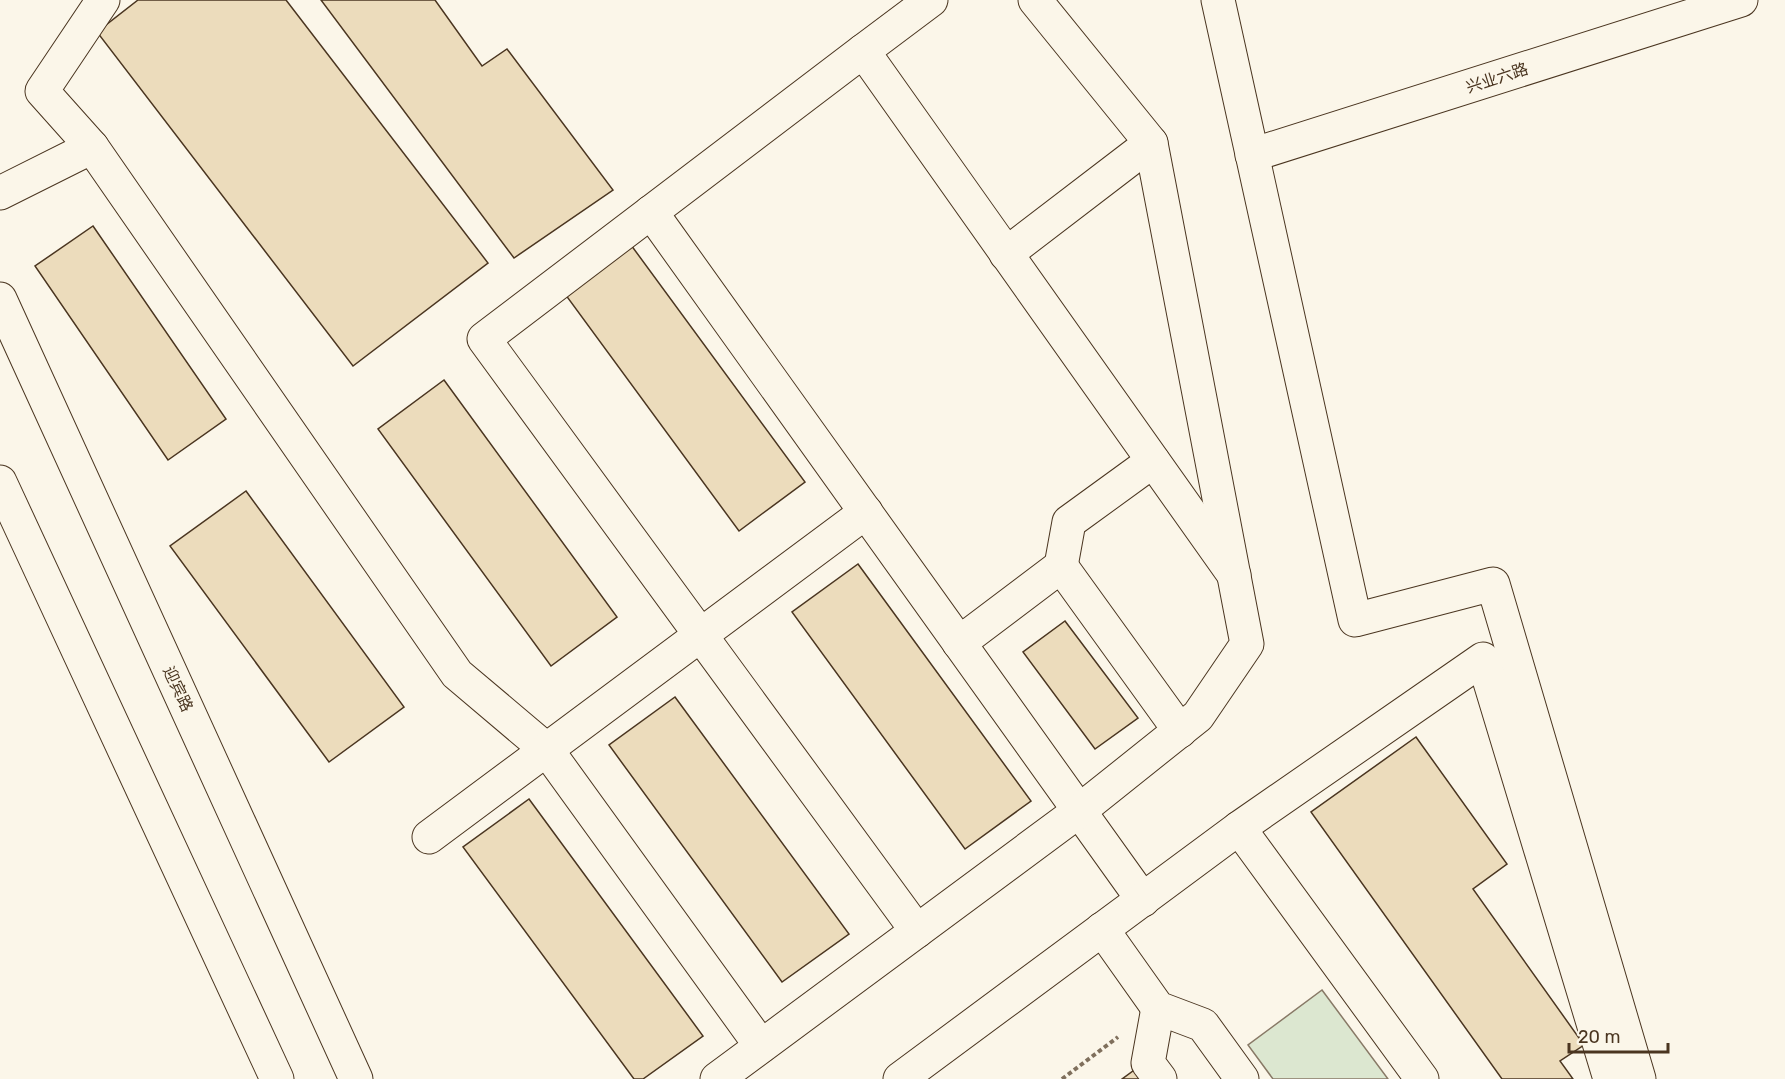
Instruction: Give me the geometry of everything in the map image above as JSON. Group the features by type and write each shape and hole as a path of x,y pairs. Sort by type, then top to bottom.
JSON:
{"street":[{"path":"103,0 42,91 92,147 457,675 547,750 762,1046"},
{"path":"917,931 483,339 931,0"},
{"path":"717,1079 1079,811 1198,716 1247,645 1151,142 1035,0"},
{"path":"1218,0 1355,620 1493,584 1639,1079"},
{"name":"兴业六路","path":"1252,155 1742,0"},
{"path":"863,51 1234,575"},
{"path":"1006,254 1151,142"},
{"path":"0,193 92,147"},
{"path":"651,212 1143,900"},
{"name":"迎宾路","path":"0,299 356,1079"},
{"path":"959,643 1061,566 1069,522 1153,460"},
{"path":"0,482 277,1079"},
{"path":"429,837 866,512"},
{"path":"1061,566 1180,730"},
{"path":"900,1079 1239,828 1483,658 1610,1079"},
{"path":"1239,828 1422,1079"},
{"path":"1102,929 1158,1008 1203,1025 1242,1079"},
{"path":"1158,1008 1148,1063 1160,1079"}],"path":[{"path":"1062,1079 1158,1008"}],"green space":[{"path":"1322,990 1388,1079 1273,1079 1248,1045"}],"building":[{"path":"138,0 286,0 488,263 353,366 97,32"},
{"path":"321,0 435,0 482,66 507,49 613,190 514,258"},
{"path":"93,226 226,419 168,460 35,266"},
{"path":"631,245 805,482 739,531 565,294"},
{"path":"444,380 617,617 551,666 378,429"},
{"path":"246,491 404,707 329,762 170,546"},
{"path":"858,564 1031,801 965,849 792,612"},
{"path":"1065,621 1138,718 1095,749 1023,652"},
{"path":"675,697 849,934 782,982 609,745"},
{"path":"1416,737 1507,864 1473,889 1584,1045 1560,1061 1573,1079 1502,1079 1311,812"},
{"path":"529,799 703,1036 643,1079 634,1079 463,847"},
{"path":"1137,1068 1145,1079 1122,1079"}]}
